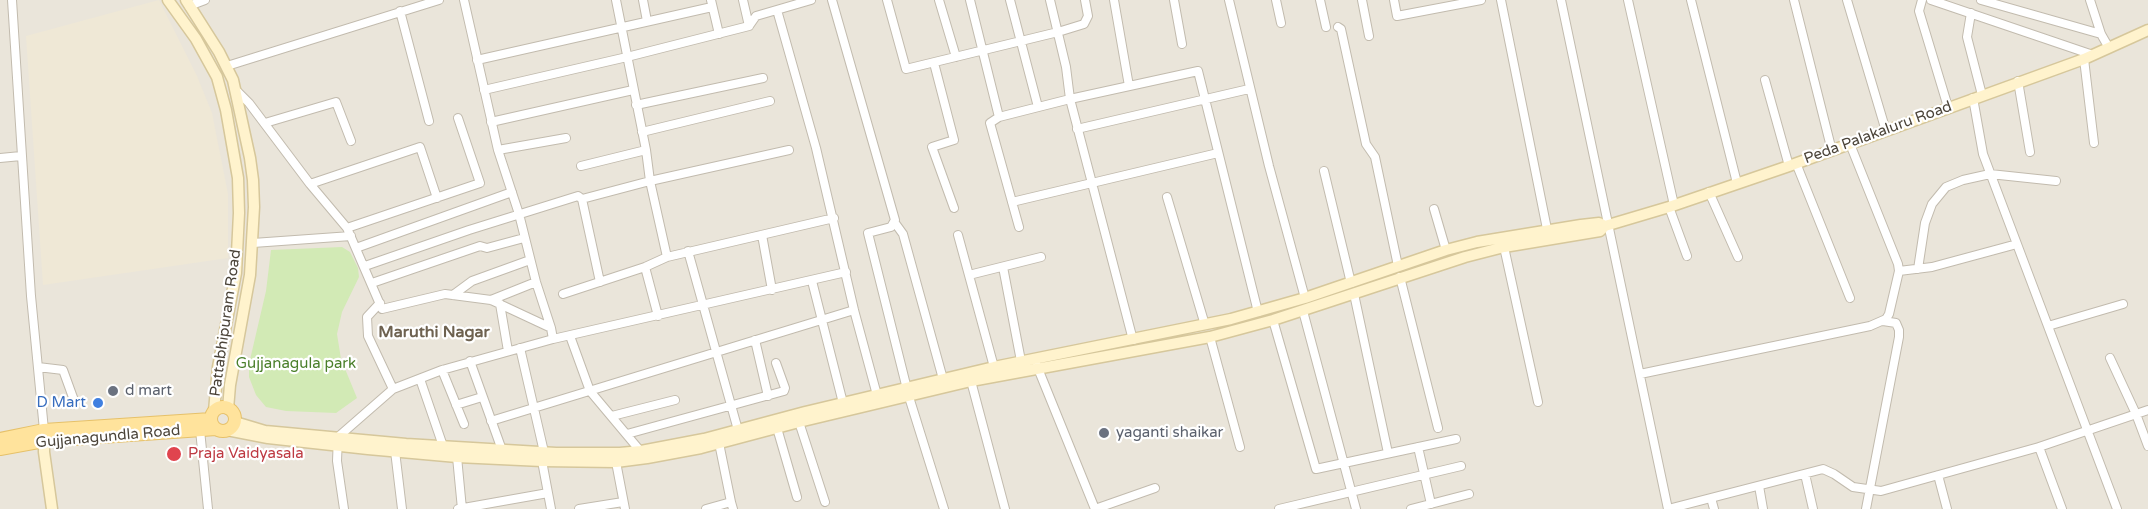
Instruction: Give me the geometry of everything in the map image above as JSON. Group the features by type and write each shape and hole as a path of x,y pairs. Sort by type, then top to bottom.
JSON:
{"main road":[{"name":"Pattabhipuram Road","path":"168,0 196,39 217,77 236,161 239,213 236,273 218,367 221,422"},
{"name":"Pattabhipuram Road","path":"188,3 227,66 236,90 253,180 253,243 228,409"},
{"name":"Peda Palakaluru Road","path":"1399,271 1504,247 1600,231 1607,226 1832,151 2088,57 2148,30"},
{"path":"338,441 502,450 543,457 616,462 843,403 877,395 908,393 943,379 1021,361 1037,363 1210,337 1304,310 1446,250 1547,230 1599,223 1607,226"},
{"path":"228,409 221,408 221,422 395,451 457,457 543,457 603,453 642,455 719,443 908,393 971,381 1133,339 1205,325 1352,288"},
{"name":"Gujjanagundla Road","path":"44,435 200,430 221,422"},
{"name":"Gujjanagundla Road","path":"0,440 221,422"},
{"path":"44,435 44,452 52,509"}],"street":[{"path":"12,0 21,156 44,435"},
{"path":"188,3 204,0"},
{"path":"227,66 439,0"},
{"path":"464,0 498,150 519,214 553,339"},
{"path":"616,0 650,181 667,257"},
{"path":"643,0 647,21"},
{"path":"743,0 749,26"},
{"path":"484,90 749,26 756,16 808,0"},
{"path":"832,0 895,223 903,234 943,379"},
{"path":"887,0 906,69 1021,42 1086,22 1088,16 1084,0"},
{"path":"939,0 956,57"},
{"path":"970,0 999,117"},
{"path":"1010,0 1038,107"},
{"path":"1050,0 1066,67 1077,129 1133,339"},
{"path":"1114,0 1129,86"},
{"path":"1174,0 1182,44"},
{"path":"1229,0 1249,89 1305,298"},
{"path":"1276,0 1281,23"},
{"path":"1320,0 1326,27"},
{"path":"1362,0 1369,36"},
{"path":"1394,0 1397,16 1448,3 1481,0"},
{"path":"1501,0 1547,230"},
{"path":"1561,0 1668,509 1823,469 1853,487 1868,491 1881,491 2039,447 2148,410"},
{"path":"1628,0 1671,206 1687,256"},
{"path":"1691,0 1737,183"},
{"path":"1794,0 1832,151"},
{"path":"1847,0 1886,131"},
{"path":"1922,0 1919,11 1948,107"},
{"path":"1931,0 2088,57 2094,143"},
{"path":"1981,0 2101,34"},
{"path":"2090,0 2101,34 2109,48"},
{"path":"477,60 711,4 719,34"},
{"path":"777,10 816,148 854,310 877,395"},
{"path":"400,11 429,121"},
{"path":"1971,13 1967,37 1977,96 1983,154 2117,509"},
{"path":"1338,27 1341,29 1366,144 1375,157 1399,271 1438,428"},
{"path":"934,63 954,140 932,147 954,208"},
{"path":"1019,227 990,123 999,117 1070,99 1198,71 1258,312"},
{"path":"636,105 763,78"},
{"path":"1765,80 1792,164 1850,298"},
{"path":"2018,81 2030,152"},
{"path":"1077,129 1249,89"},
{"path":"236,90 265,123 310,184 347,228 382,309 445,294 491,300 551,328"},
{"path":"491,122 633,90"},
{"path":"642,132 770,101"},
{"path":"265,123 336,102 351,141"},
{"path":"347,228 480,183 458,118"},
{"path":"498,150 566,138"},
{"path":"1640,374 1870,326 1883,321 1889,314 1899,271 1896,256 1850,144"},
{"path":"310,184 420,147 437,198"},
{"path":"581,166 646,150"},
{"path":"364,267 578,196 582,199 650,181 789,150"},
{"path":"1012,202 1218,153"},
{"path":"0,158 21,156"},
{"path":"1324,171 1388,453"},
{"path":"1918,269 1925,224 1932,204 1939,194 1953,183 1990,174 2056,181"},
{"path":"356,248 512,192"},
{"path":"1709,192 1737,257"},
{"path":"1167,196 1205,325"},
{"path":"582,199 600,282"},
{"path":"1434,209 1446,250"},
{"path":"563,294 688,251 834,218"},
{"path":"895,223 891,227 868,233 908,393 944,509"},
{"path":"762,235 772,290"},
{"path":"958,235 994,367"},
{"path":"253,243 351,236"},
{"path":"372,283 480,246 487,248 524,238"},
{"path":"1899,271 1948,264 2017,244"},
{"path":"1504,247 1538,402"},
{"path":"688,251 738,430"},
{"path":"969,275 1041,257"},
{"path":"453,295 472,281 530,260"},
{"path":"645,267 658,316"},
{"path":"1004,267 1021,361"},
{"path":"344,509 338,441 393,388 470,361 553,339 846,272"},
{"path":"812,281 843,403"},
{"path":"491,300 536,282"},
{"path":"380,303 367,317 368,336 393,388"},
{"path":"500,304 508,351"},
{"path":"2048,326 2123,304"},
{"path":"491,421 854,310"},
{"path":"1304,310 1356,509"},
{"path":"1273,320 1316,469 1456,439"},
{"path":"1866,509 1899,337 1896,323 1883,321"},
{"path":"570,336 590,391 642,455"},
{"path":"1210,337 1240,447"},
{"path":"755,340 768,396"},
{"path":"520,348 534,408 551,509"},
{"path":"2110,358 2148,446"},
{"path":"470,361 502,450"},
{"path":"627,434 784,391 776,363"},
{"path":"1037,363 1095,509 1155,488"},
{"path":"38,368 63,370 75,403"},
{"path":"442,370 464,424"},
{"path":"420,379 443,446"},
{"path":"971,381 1005,509"},
{"path":"456,405 483,397"},
{"path":"612,416 675,400"},
{"path":"800,422 825,502"},
{"path":"777,428 797,497"},
{"path":"200,430 208,509"},
{"path":"706,509 732,506 719,443"},
{"path":"1418,447 1431,504"},
{"path":"2039,447 2062,509"},
{"path":"395,451 402,509"},
{"path":"457,457 461,509 548,493"},
{"path":"579,509 624,506 616,462"},
{"path":"1279,509 1461,466"},
{"path":"1805,474 1813,509"},
{"path":"1938,476 1947,509"},
{"path":"1759,486 1763,509"},
{"path":"1411,509 1469,494"},
{"path":"1711,498 1714,509"}],"shaded area":[{"path":"0,0 2148,0 2148,509 0,509"},
{"path":"159,0 197,76 212,113 228,194 228,258 43,285 26,36"}],"green space":[{"name":"Gujjanagula park","path":"342,247 350,252 358,268 359,277 342,312 337,334 341,359 357,398 336,413 286,411 266,407 256,395 249,377 249,364 266,291 271,250"}],"place":[{"name":"d mart","path":"113,391"},
{"name":"D Mart","path":"98,403"},
{"name":"yaganti shaikar","path":"1104,433"},
{"name":"Praja Vaidyasala","path":"174,454"}],"district":[{"name":"Maruthi Nagar","path":"434,333"}]}
